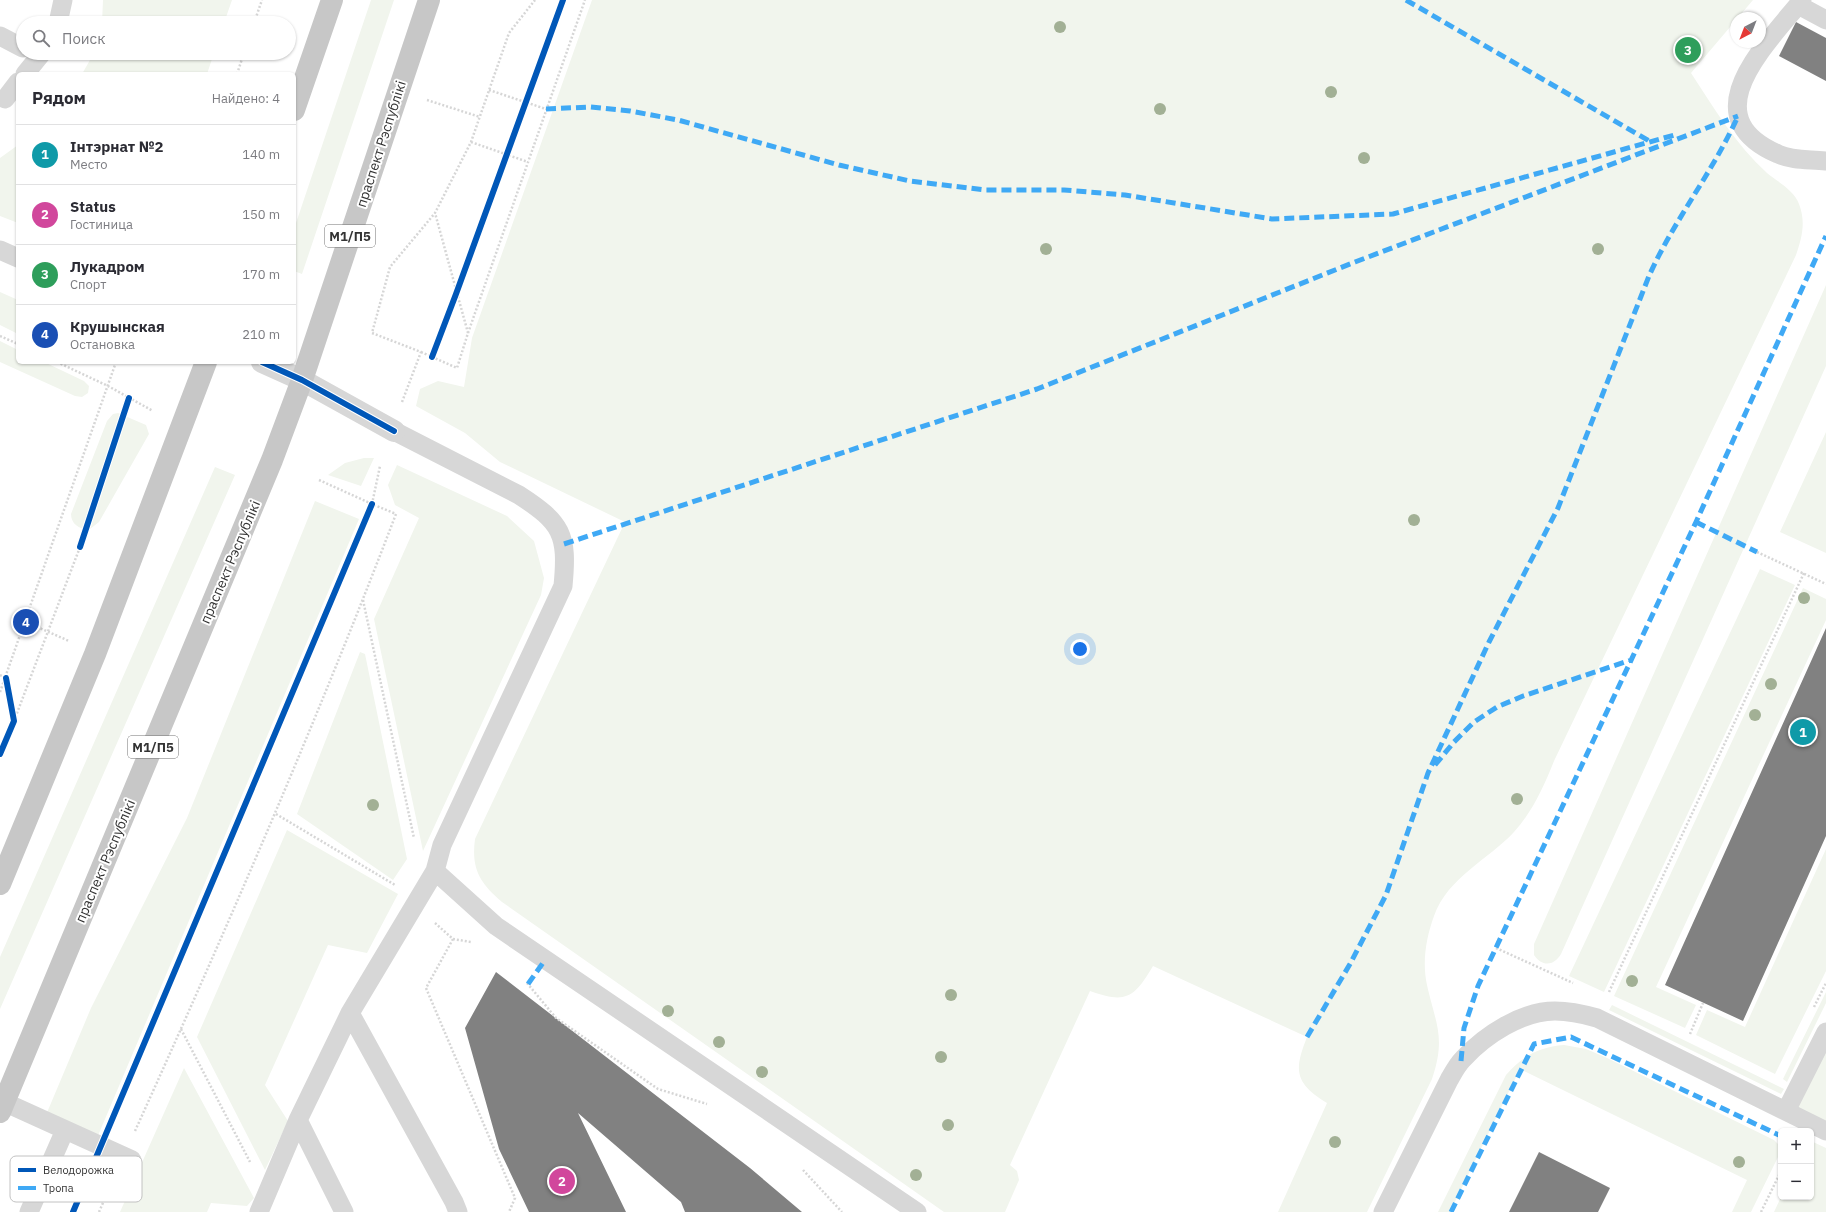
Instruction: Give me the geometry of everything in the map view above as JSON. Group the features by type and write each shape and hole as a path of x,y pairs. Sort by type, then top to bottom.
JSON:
{"highway":[{"path":"296,104 332,0"},
{"name":"праспект Рэспублікі","path":"2,1107 272,460 302,380 429,0"},
{"path":"0,884 95,654 205,364"}],"street":[{"path":"266,364 302,380 394,431"}],"lane":[{"path":"59,16 61,1"},
{"path":"1826,20 1800,3 1754,61 1743,79 1737,97 1738,116 1746,131 1762,146 1779,155 1799,159 1826,161"},
{"path":"0,36 16,43"},
{"path":"26,72 31,60"},
{"path":"2,99 16,84"},
{"path":"0,250 16,257"},
{"path":"259,1212 298,1120 350,1013 435,871 442,845 563,586 565,549 561,532 553,520 519,495 394,431"},
{"path":"435,871 496,926 917,1212"},
{"path":"1383,1212 1449,1080 1461,1061 1477,1044 1494,1033 1533,1014 1555,1011 1576,1012 1597,1018 1826,1131"},
{"path":"350,1013 454,1202 458,1212"},
{"path":"1786,1111 1826,1032"},
{"path":"2,1107 65,1130 123,1156"},
{"path":"298,1120 344,1212"},
{"path":"54,1156 65,1130"},
{"path":"29,1212 33,1202"}],"path":[{"path":"256,16 262,0"},
{"path":"535,0 509,33 471,142 435,213 390,267 372,333 457,368 585,0"},
{"path":"238,72 242,60"},
{"path":"489,90 546,109"},
{"path":"399,91 480,116"},
{"path":"523,109 528,95"},
{"path":"471,142 528,162"},
{"path":"504,162 509,147"},
{"path":"435,213 456,294 468,333"},
{"path":"453,301 461,280"},
{"path":"0,336 16,343"},
{"path":"432,357 434,350"},
{"path":"402,403 421,352"},
{"path":"61,364 108,386 153,411"},
{"path":"0,692 3,677 26,622 115,364"},
{"path":"127,405 130,398"},
{"path":"369,511 372,504 380,466"},
{"path":"128,1156 181,1029 276,814 363,600 396,514 319,480"},
{"path":"11,728 83,540"},
{"path":"1757,552 1826,584"},
{"path":"1606,998 1804,573"},
{"path":"363,600 416,843"},
{"path":"26,622 95,654"},
{"path":"3,677 9,692"},
{"path":"12,707 14,721"},
{"path":"276,814 399,888 453,939 472,942"},
{"path":"453,939 426,988 515,1198 508,1212"},
{"path":"1496,948 1580,986"},
{"path":"523,979 556,1018 658,1089 712,1106"},
{"path":"1688,1038 1703,1003"},
{"path":"181,1029 266,1194"},
{"path":"800,1167 842,1212"},
{"path":"1761,1212 1778,1177"},
{"path":"100,1212 105,1202"}],"shaded area":[{"path":"103,0 232,0 226,16 102,16"},
{"path":"371,0 394,0 302,274 296,272 296,223"},
{"path":"592,0 1753,0 1743,12 1730,12 1730,27 1691,73 1726,126 1745,150 1767,173 1790,190 1797,199 1803,224 1796,255 1537,798 1527,816 1514,832 1459,880 1440,902 1429,933 1425,959 1427,985 1438,1031 1439,1041 1436,1065 1432,1079 1367,1212 1278,1212 1327,1103 1308,1089 1300,1075 1300,1058 1307,1037 1153,966 1140,985 1128,995 1112,997 1090,991 1010,1165 1017,1171 1019,1180 1005,1212 944,1212 494,895 483,882 476,867 474,859 475,839 625,522 500,462 465,433 416,406 420,389 438,381 464,387 472,338"},
{"path":"90,60 212,60 208,72 83,72"},
{"path":"16,146 16,222 0,216 0,158"},
{"path":"1826,285 1826,366 1561,954 1551,963 1548,964 1541,962 1534,955 1534,944"},
{"path":"0,292 16,299 16,333 0,325"},
{"path":"0,341 16,349 16,364 48,364 84,381 89,386 88,393 82,397 75,396 0,362"},
{"path":"118,413 146,425 149,434 99,522 90,529 83,529 75,524 71,518 71,514 107,421 113,414"},
{"path":"1826,432 1826,553 1780,532"},
{"path":"364,458 374,458 361,486 328,475 345,463"},
{"path":"397,465 507,516 534,541 544,578 541,595 423,851 374,619 419,518 395,505 388,485"},
{"path":"215,467 235,475 0,1009 0,957"},
{"path":"315,501 359,519 97,1138 46,1115 91,1008 187,818"},
{"path":"1760,569 1795,585 1604,992 1569,976"},
{"path":"1803,588 1826,599 1826,620 1656,987 1696,1005 1685,1028 1614,996"},
{"path":"360,652 365,654 407,859 393,880 297,814"},
{"path":"287,830 398,894 367,953 328,945 265,1085 288,1121 265,1170 197,1037"},
{"path":"1826,849 1826,971 1775,1074 1696,1035 1707,1010 1745,1027"},
{"path":"1826,992 1826,1003 1787,1082 1783,1079"},
{"path":"1612,1005 1784,1089 1781,1094 1609,1010"},
{"path":"1564,1045 1586,1049 1605,1057 1774,1140 1778,1144 1778,1157 1751,1212 1732,1212 1747,1180 1520,1069 1450,1212 1438,1212 1506,1075 1512,1068 1525,1058 1539,1050"},
{"path":"1826,1049 1826,1124 1796,1109"},
{"path":"184,1068 254,1198 247,1206 211,1203 207,1212 120,1212 124,1202 142,1202 142,1162"},
{"path":"1814,1142 1826,1148 1826,1212 1774,1212 1780,1200 1814,1200"}],"building":[{"path":"1796,22 1826,38 1826,81 1779,56"},
{"path":"1826,628 1826,836 1743,1021 1665,985"},
{"path":"496,972 750,1168 802,1212 685,1212 681,1202 578,1113 626,1212 529,1212 499,1149 465,1028"},
{"path":"1539,1152 1610,1188 1598,1212 1509,1212"}],"marked path":[{"path":"1406,0 1651,142"},
{"path":"546,109 590,107 630,111 678,120 839,165 910,181 986,190 1064,190 1125,195 1272,219 1393,214 1678,134"},
{"path":"564,544 1037,389 1355,262 1738,116"},
{"path":"1307,1037 1350,964 1386,895 1428,773 1489,642 1558,508 1649,276 1670,235 1717,157 1738,116"},
{"path":"1461,1061 1464,1028 1478,986 1696,522 1826,236"},
{"path":"1696,522 1757,552"},
{"path":"1435,765 1454,742 1474,722 1497,707 1523,696 1631,660"},
{"path":"528,984 545,960"},
{"path":"1451,1212 1534,1044 1571,1037 1778,1135"}],"cycle path":[{"path":"432,357 563,0"},
{"path":"266,364 302,380 394,431"},
{"path":"80,547 129,398"},
{"path":"97,1156 372,504"},
{"path":"0,754 14,721 6,678"},
{"path":"73,1212 77,1202"}],"place":[{"name":"Лукадром","path":"1688,50"},
{"name":"Крушынская","path":"26,622"},
{"name":"Інтэрнат №2","path":"1803,732"},
{"name":"Status","path":"562,1181"}]}
